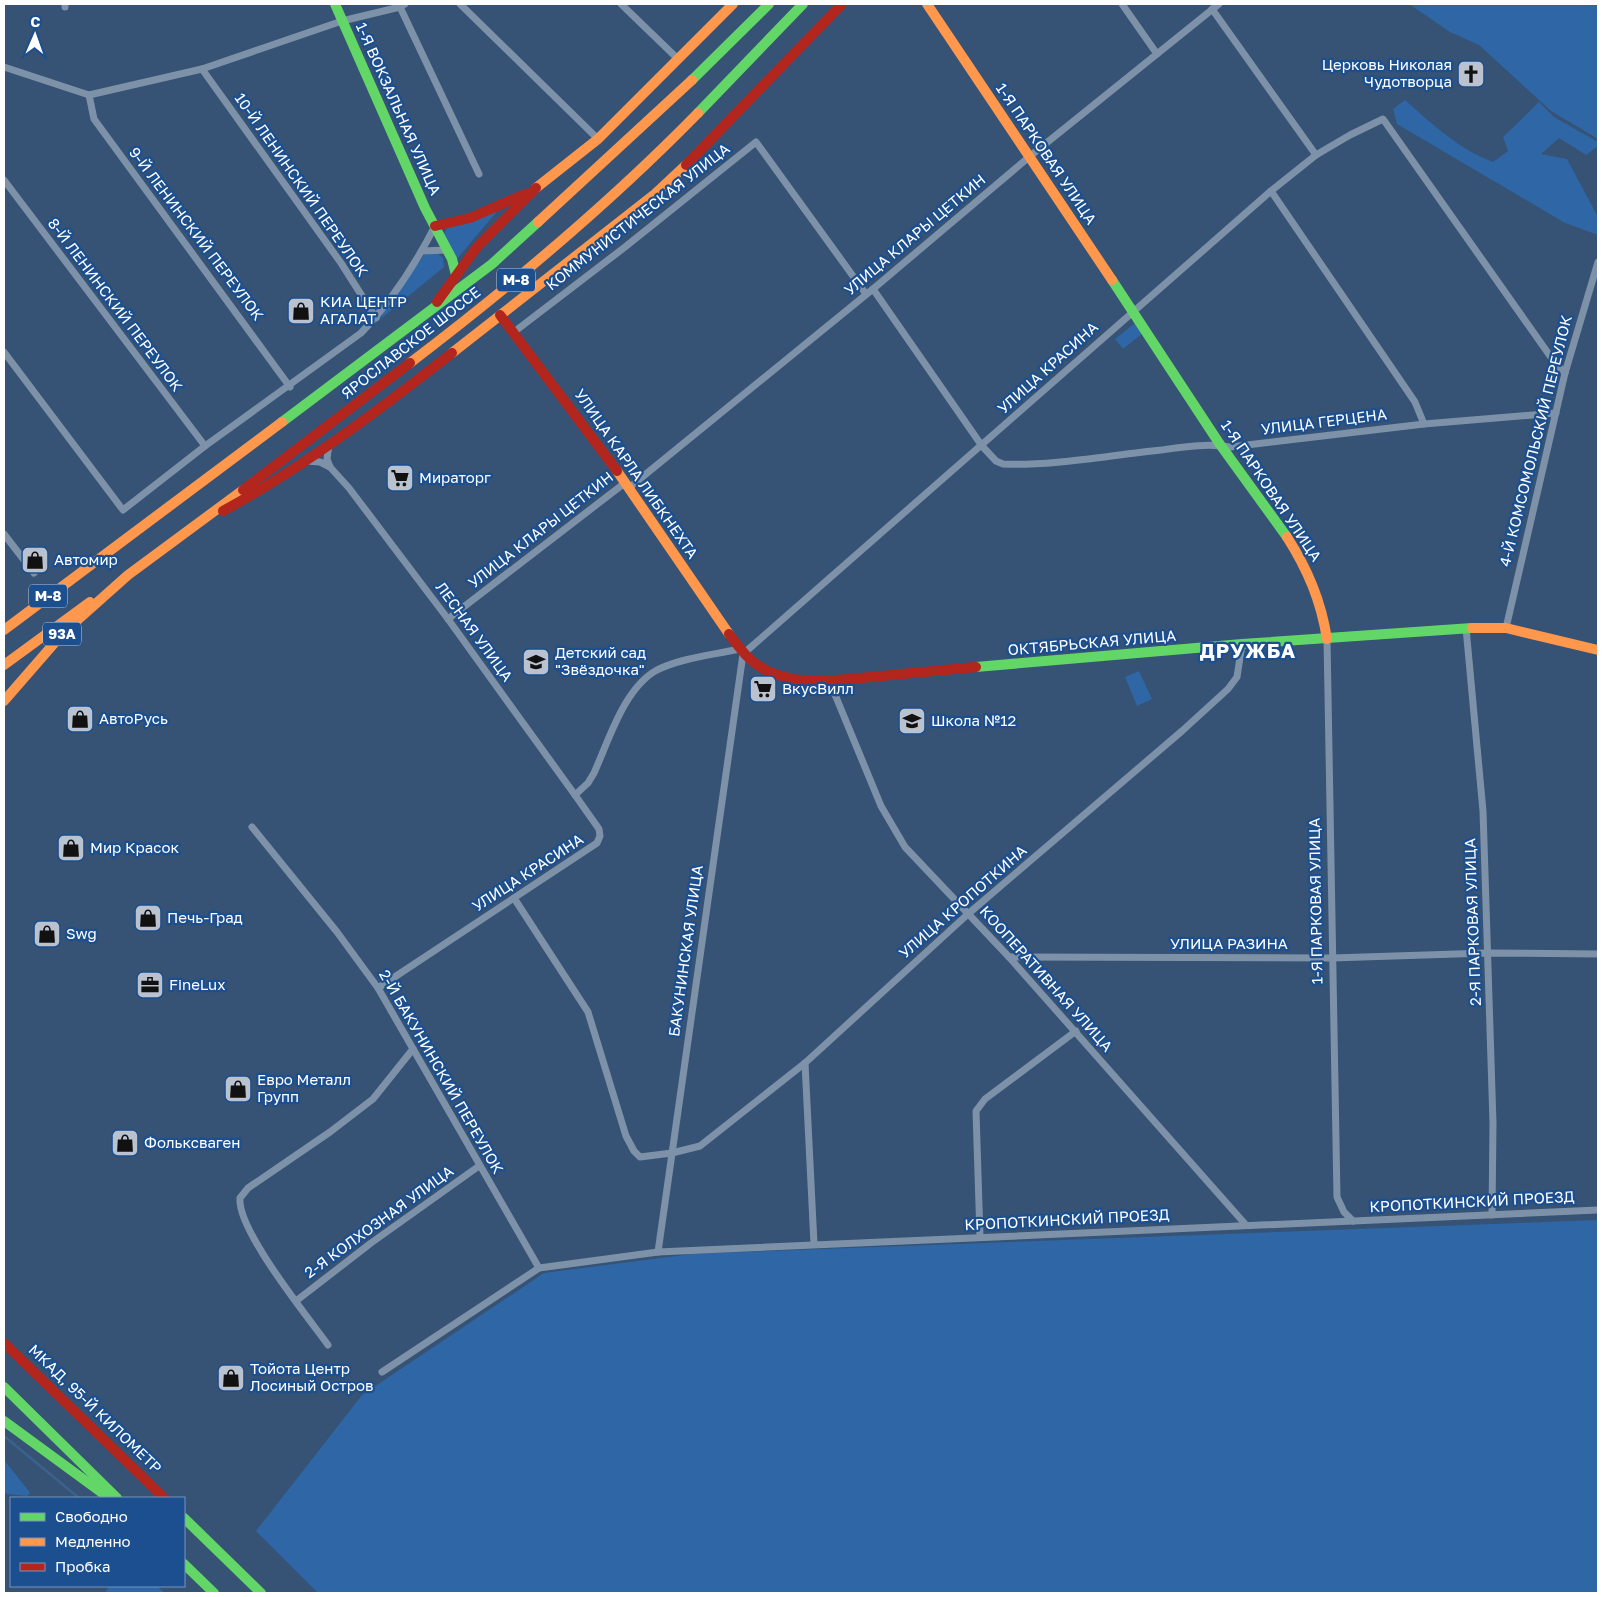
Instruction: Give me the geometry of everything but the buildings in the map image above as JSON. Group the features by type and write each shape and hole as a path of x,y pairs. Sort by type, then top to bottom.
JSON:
{"main road":[{"name":"1-Я ВОКЗАЛЬНАЯ УЛИЦА","path":"335,4 434,226 455,267 456,275"},
{"path":"429,314 477,246 536,188 598,139 733,4"},
{"name":"ЯРОСЛАВСКОЕ ШОССЕ","path":"4,630 92,562 429,314 492,264 583,183 704,70 769,4"},
{"name":"ЯРОСЛАВСКОЕ ШОССЕ","path":"4,665 200,523 484,306 572,232 679,132 803,4"},
{"path":"200,523 264,488 390,402 661,187 708,144 842,4"},
{"name":"1-Я ПАРКОВАЯ УЛИЦА","path":"927,4 1134,310 1220,445 1301,559 1312,578 1323,608 1327,639"},
{"path":"434,226 456,222 503,205 536,188"},
{"name":"УЛИЦА КАРЛА ЛИБКНЕХТА","path":"500,315 628,484 741,652"},
{"path":"4,620 92,562"},
{"name":"93A","path":"4,701 64,632 128,575"},
{"name":"ОКТЯБРЬСКАЯ УЛИЦА","path":"741,652 754,665 776,676 808,681 1242,644 1466,628 1506,628 1598,650"},
{"path":"4,1337 40,1376"},
{"name":"МКАД, 95-Й КИЛОМЕТР","path":"4,1342 163,1497"},
{"path":"4,1387 116,1497"},
{"path":"4,1421 109,1497"},
{"path":"185,1519 261,1593"},
{"path":"185,1565 214,1593"}],"street":[{"path":"460,4 598,139"},
{"path":"622,4 678,60"},
{"path":"1122,4 1157,54"},
{"name":"УЛИЦА КЛАРЫ ЦЕТКИН","path":"448,619 628,484 873,289 1030,157 1219,4"},
{"path":"4,67 89,95 202,69 342,21 403,6 479,174"},
{"path":"1212,9 1316,155"},
{"name":"10-Й ЛЕНИНСКИЙ ПЕРЕУЛОК","path":"202,69 335,255 376,318"},
{"name":"9-Й ЛЕНИНСКИЙ ПЕРЕУЛОК","path":"89,95 94,119 290,386"},
{"name":"УЛИЦА КРАСИНА","path":"378,988 592,848 600,840 599,829 575,795 588,783 629,697 640,683 656,671 675,664 741,652 982,446 1271,191 1316,155 1350,135 1383,119 1555,363 1565,373"},
{"name":"КОММУНИСТИЧЕСКАЯ УЛИЦА","path":"514,332 625,248 756,142 866,294"},
{"name":"8-Й ЛЕНИНСКИЙ ПЕРЕУЛОК","path":"4,180 205,446"},
{"path":"1271,191 1415,402 1424,424"},
{"path":"4,352 123,510 205,446 361,333 376,318 422,252 434,226"},
{"path":"422,252 447,250"},
{"name":"4-Й КОМСОМОЛЬСКИЙ ПЕРЕУЛОК","path":"1506,628 1565,373 1598,262"},
{"name":"УЛИЦА ГЕРЦЕНА","path":"873,289 982,446 996,461 1011,464 1220,445 1230,447 1424,424 1556,413"},
{"path":"329,444 327,459 330,467"},
{"path":"304,461 313,460 330,467"},
{"name":"ЛЕСНАЯ УЛИЦА","path":"330,467 349,488 448,619 575,795"},
{"path":"4,534 34,572"},
{"name":"2-Я ПАРКОВАЯ УЛИЦА","path":"1466,628 1484,811 1493,1123 1492,1215"},
{"name":"1-Я ПАРКОВАЯ УЛИЦА","path":"1327,639 1337,1198 1344,1212 1353,1221"},
{"name":"УЛИЦА КРОПОТКИНА","path":"514,898 590,1017 617,1106 634,1151 640,1157 672,1153 700,1146 805,1063 968,914 1182,731 1228,689 1237,677 1242,644"},
{"name":"БАКУНИНСКАЯ УЛИЦА","path":"658,1252 741,652"},
{"name":"КООПЕРАТИВНАЯ УЛИЦА","path":"829,680 881,806 905,847 1076,1031 1246,1226"},
{"name":"2-Й БАКУНИНСКИЙ ПЕРЕУЛОК","path":"252,827 337,932 378,988 539,1268"},
{"name":"УЛИЦА РАЗИНА","path":"1009,957 1332,958 1487,953 1598,954"},
{"path":"980,1237 976,1111 986,1100 1076,1031"},
{"path":"328,1345 252,1236 242,1215 240,1198 248,1188 330,1132 372,1099 413,1049"},
{"path":"805,1063 814,1244"},
{"name":"2-Я КОЛХОЗНАЯ УЛИЦА","path":"296,1301 371,1243 479,1166"},
{"name":"КРОПОТКИНСКИЙ ПРОЕЗД","path":"539,1268 658,1252 1598,1210"},
{"path":"382,1372 539,1268"}],"shaded area":[{"path":"1409,4 1598,4 1598,139 1551,111 1479,45 1450,32"},
{"path":"1405,100 1458,143 1493,162 1508,151 1503,137 1539,102 1554,117 1598,142 1598,146 1586,155 1559,138 1541,154 1567,159 1598,217 1598,235 1565,223 1397,124 1393,109"},
{"path":"499,209 456,260 443,236 447,228"},
{"path":"437,253 443,258 444,267 378,321 424,255"},
{"path":"1135,323 1143,333 1123,349 1115,339"},
{"path":"1139,671 1152,699 1137,706 1125,677"},
{"path":"1598,1220 1598,1593 318,1593 256,1531 362,1395 544,1273 692,1254"},
{"path":"4,1460 30,1493 27,1496 4,1492"},
{"path":"108,1587 158,1587 165,1593 105,1593"}],"waterway":[{"path":"4,1436 78,1497"}],"traffic: fast":[{"path":"335,4 425,208 452,259 456,275"},
{"path":"692,80 769,4"},
{"path":"698,113 803,4"},
{"path":"282,422 492,264 538,222"},
{"path":"1112,280 1219,443 1287,537"},
{"path":"976,667 1242,644 1472,628"},
{"path":"4,1387 116,1497"},
{"path":"4,1421 105,1495"},
{"path":"185,1519 261,1593"},
{"path":"185,1565 214,1593"}],"traffic: slow":[{"path":"536,188 598,139 733,4"},
{"path":"927,4 1112,280"},
{"path":"538,222 692,80"},
{"path":"410,363 522,274 594,212 630,180 698,113"},
{"path":"452,353 655,194 686,165"},
{"path":"4,630 282,422"},
{"path":"617,471 729,634"},
{"path":"4,701 64,632 128,575 243,490"},
{"path":"1287,537 1313,586 1327,639"},
{"path":"4,665 90,602"},
{"path":"1472,628 1506,628 1598,650"}],"traffic: jam":[{"path":"686,165 842,4"},
{"path":"437,302 477,247 536,188"},
{"path":"435,226 470,218 525,194"},
{"path":"500,315 617,471"},
{"path":"223,511 312,457 452,353"},
{"path":"243,490 410,363"},
{"path":"729,634 742,651 763,669 783,677 811,681 976,667"},
{"path":"4,1343 163,1497"}],"place":[{"name":"Церковь Николая Чудотворца","path":"1471,74"},
{"name":"КИА ЦЕНТР АГАЛАТ","path":"301,311"},
{"name":"Мираторг","path":"400,478"},
{"name":"Автомир","path":"35,560"},
{"name":"Детский сад \"Звёздочка\"","path":"536,662"},
{"name":"ВкусВилл","path":"763,689"},
{"name":"АвтоРусь","path":"80,719"},
{"name":"Школа №12","path":"912,721"},
{"name":"Мир Красок","path":"71,848"},
{"name":"Печь-Град","path":"148,918"},
{"name":"Swg","path":"47,934"},
{"name":"FineLux","path":"150,985"},
{"name":"Евро Металл Групп","path":"238,1089"},
{"name":"Фольксваген","path":"125,1143"},
{"name":"Тойота Центр Лосиный Остров","path":"231,1378"}],"district":[{"name":"ДРУЖБА","path":"1248,651"}]}
